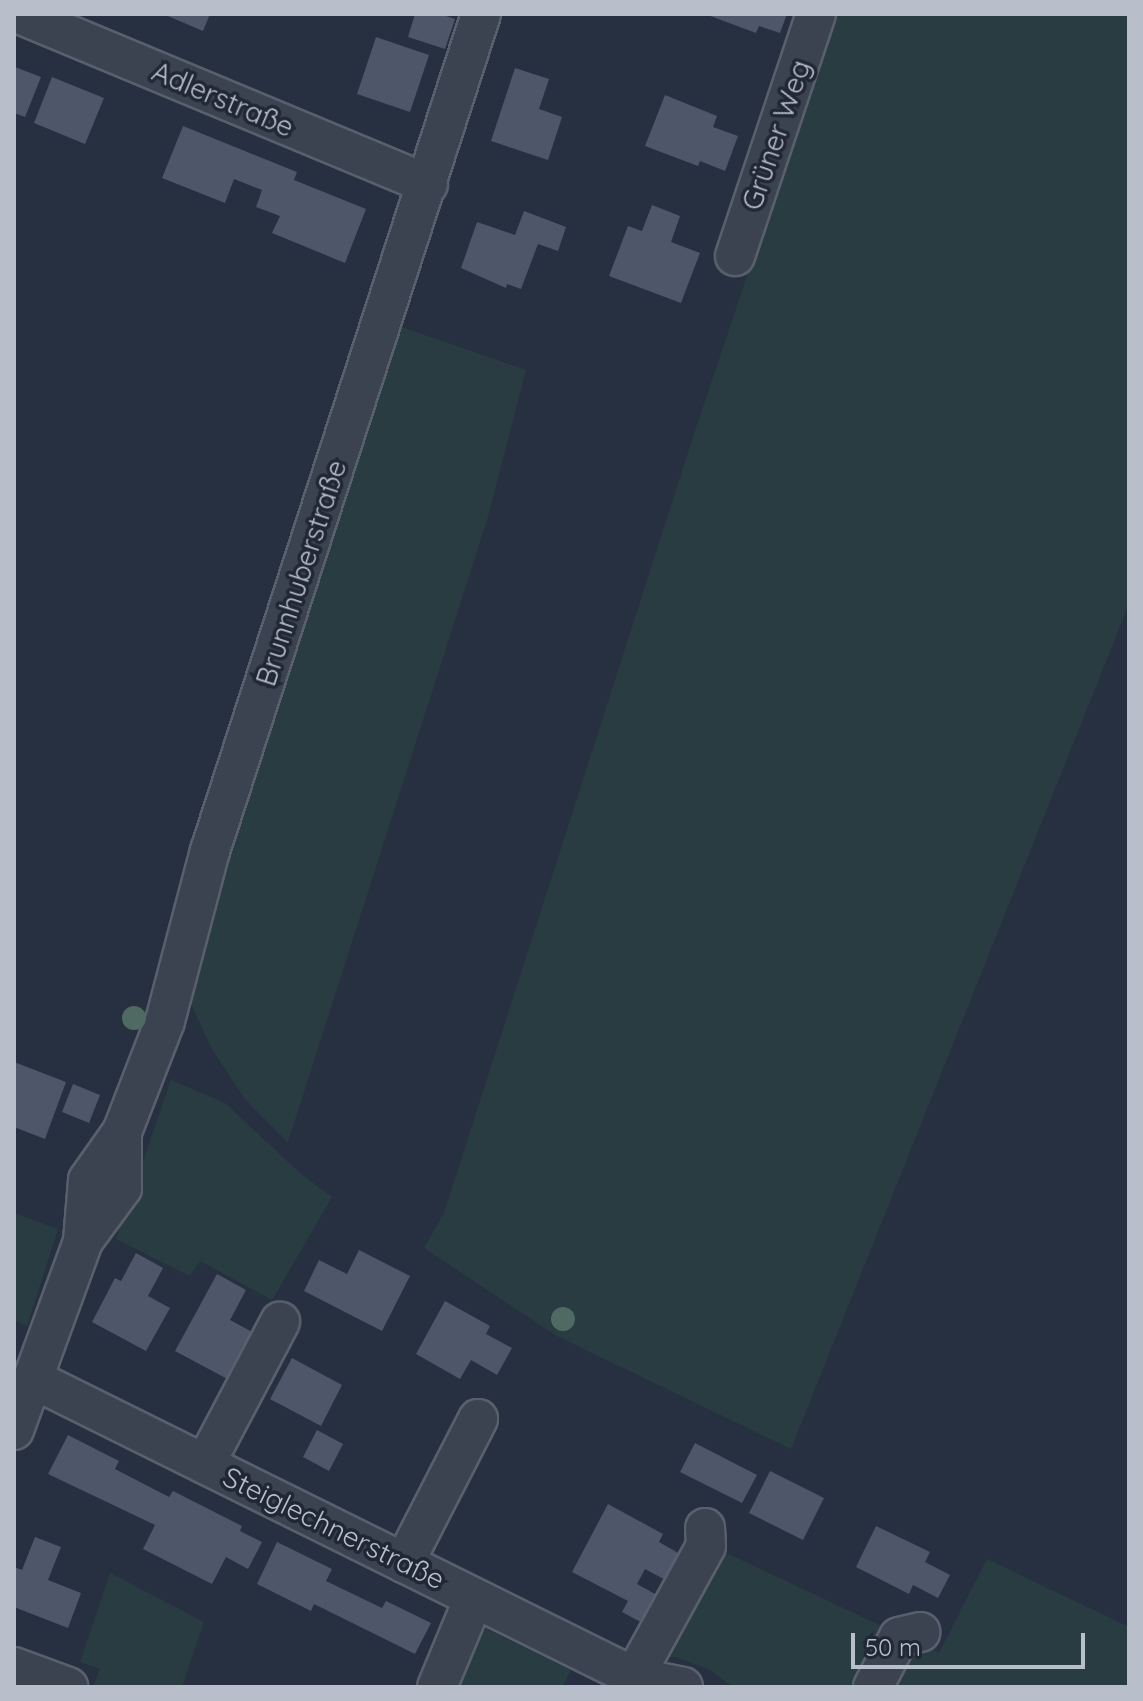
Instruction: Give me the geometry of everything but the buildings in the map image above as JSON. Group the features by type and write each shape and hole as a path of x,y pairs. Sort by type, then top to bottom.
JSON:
{"street":[{"name":"Adlerstraße","path":"19,14 428,184"},
{"name":"Brunnhuberstraße","path":"14,1430 83,1241 122,1188 122,1132 165,1021 210,851 481,14"},
{"name":"Grüner Weg","path":"735,256 816,14"},
{"path":"205,1464 280,1322"},
{"name":"Steiglechnerstraße","path":"33,1379 640,1682 683,1687"},
{"path":"404,1563 478,1419"},
{"path":"640,1682 706,1546 705,1528"},
{"path":"437,1687 474,1598"},
{"path":"873,1687 899,1637 920,1632"},
{"path":"14,1667 68,1687"}],"green space":[{"path":"835,14 1129,14 1129,604 791,1449 555,1335 424,1248 444,1213 693,437"},
{"path":"393,324 526,370 488,517 288,1142 244,1098 212,1049 191,1004 188,973"},
{"path":"171,1080 225,1103 301,1174 332,1197 272,1300 200,1261 190,1276 116,1239"},
{"path":"14,1213 58,1229 27,1326 14,1320"},
{"path":"718,1549 939,1653 987,1559 1129,1627 1129,1687 733,1687 710,1670 677,1657 657,1657"},
{"path":"110,1573 204,1622 182,1687 93,1687 100,1669 80,1662"},
{"path":"481,1626 571,1670 562,1687 451,1687"}]}
